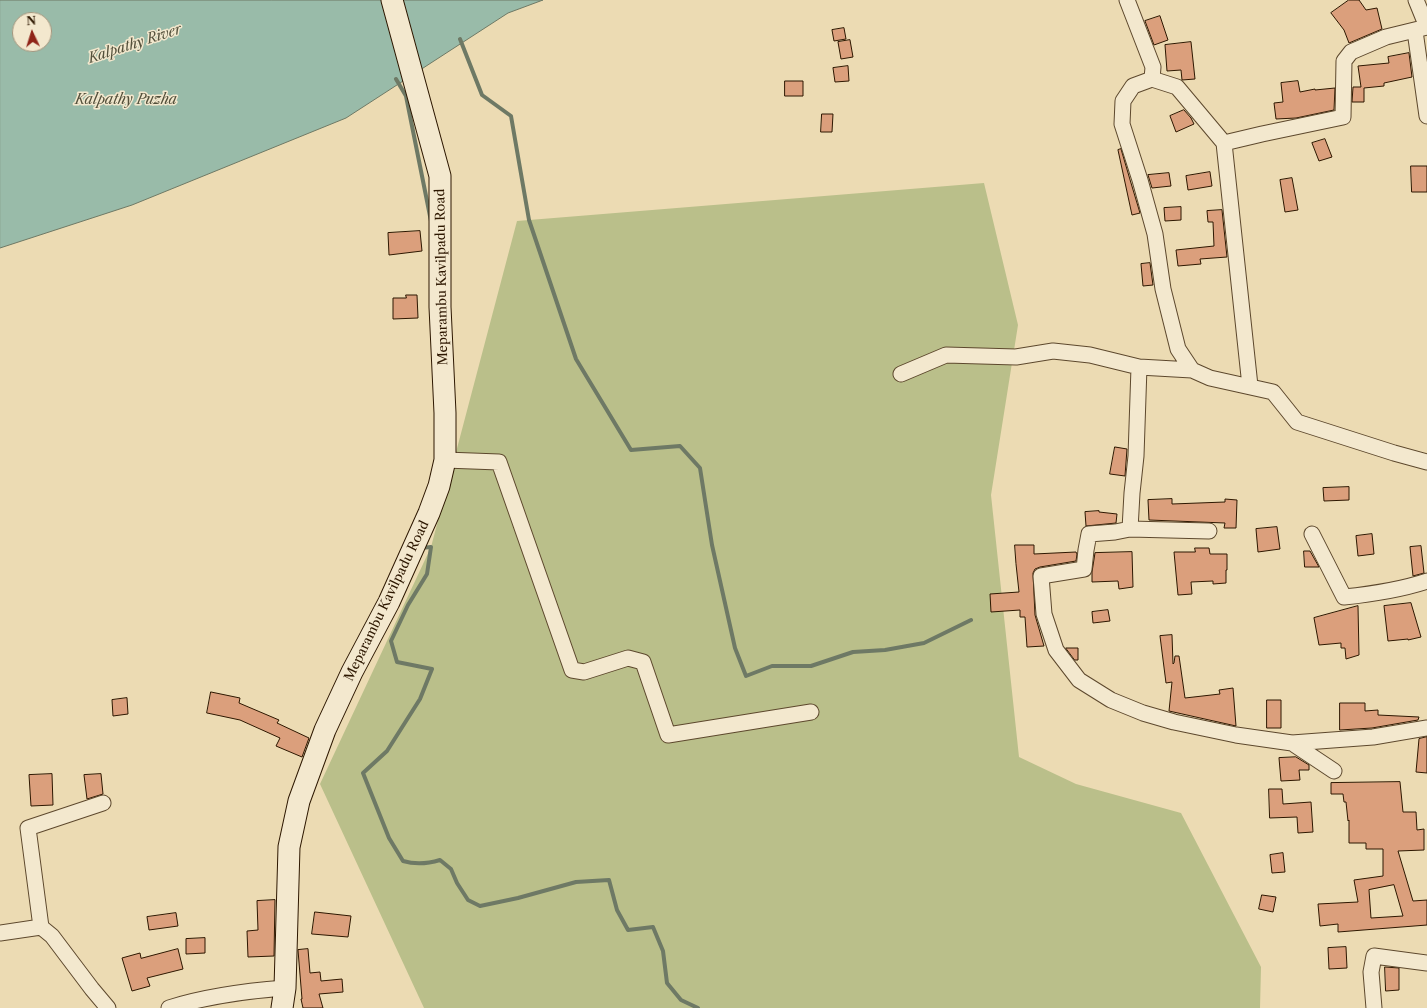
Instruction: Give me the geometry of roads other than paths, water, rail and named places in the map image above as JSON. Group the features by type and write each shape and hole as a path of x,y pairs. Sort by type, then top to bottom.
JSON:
{"main road":[{"name":"Meparambu Kavilpadu Road","path":"283,998 289,847 299,801 325,730 352,672 389,602 429,513 439,486 444,460 445,413 440,307 440,176 392,0"}],"street":[{"path":"1127,0 1153,67 1152,79"},
{"path":"1224,143 1343,117 1344,61 1351,52 1386,37 1427,27 1416,0"},
{"path":"1415,31 1427,116"},
{"path":"1192,370 1178,349 1163,288 1155,234 1122,124 1123,102 1133,86 1152,79 1177,88 1224,143 1250,386"},
{"path":"901,374 946,355 1016,357 1053,351 1090,354 1139,368 1192,370 1210,378 1273,392 1297,422 1394,454 1427,462"},
{"path":"1130,529 1136,456 1139,368"},
{"path":"444,460 499,462 572,670 584,672 628,658 643,662 668,735 811,712"},
{"path":"1209,531 1130,529 1089,534 1084,569 1041,576 1044,614 1056,650 1079,680 1111,700 1143,713 1174,722 1236,735 1292,743 1373,737 1427,728"},
{"path":"1312,534 1344,597 1409,587 1427,581"},
{"path":"1292,743 1334,771"},
{"path":"102,803 28,828 41,927 52,936 108,1008"},
{"path":"0,933 41,927"},
{"path":"1374,1008 1371,972 1374,956 1427,963"},
{"path":"169,1008 184,1003 218,996 260,990 283,998"}],"water":[{"name":"Kalpathy Puzha","path":"0,0 543,0 508,13 346,118 132,205 0,248"}],"waterway":[{"path":"460,39 482,95 511,116 529,220 576,359 631,450 680,446 700,468 712,545 735,648 746,676 772,666 811,666 853,652 885,650 924,643 971,620"},
{"path":"396,79 406,96 431,221"},
{"path":"420,548 431,547 427,574 408,605 391,641 397,662 432,669 420,699 387,751 363,773 389,838 403,861 422,864 440,860 451,869 457,883 468,900 480,906 518,898 576,882 609,880 617,910 628,930 653,927 663,951 667,983 681,1000 698,1008"}],"water label":[{"name":"Kalpathy River","path":"135,44"}]}
